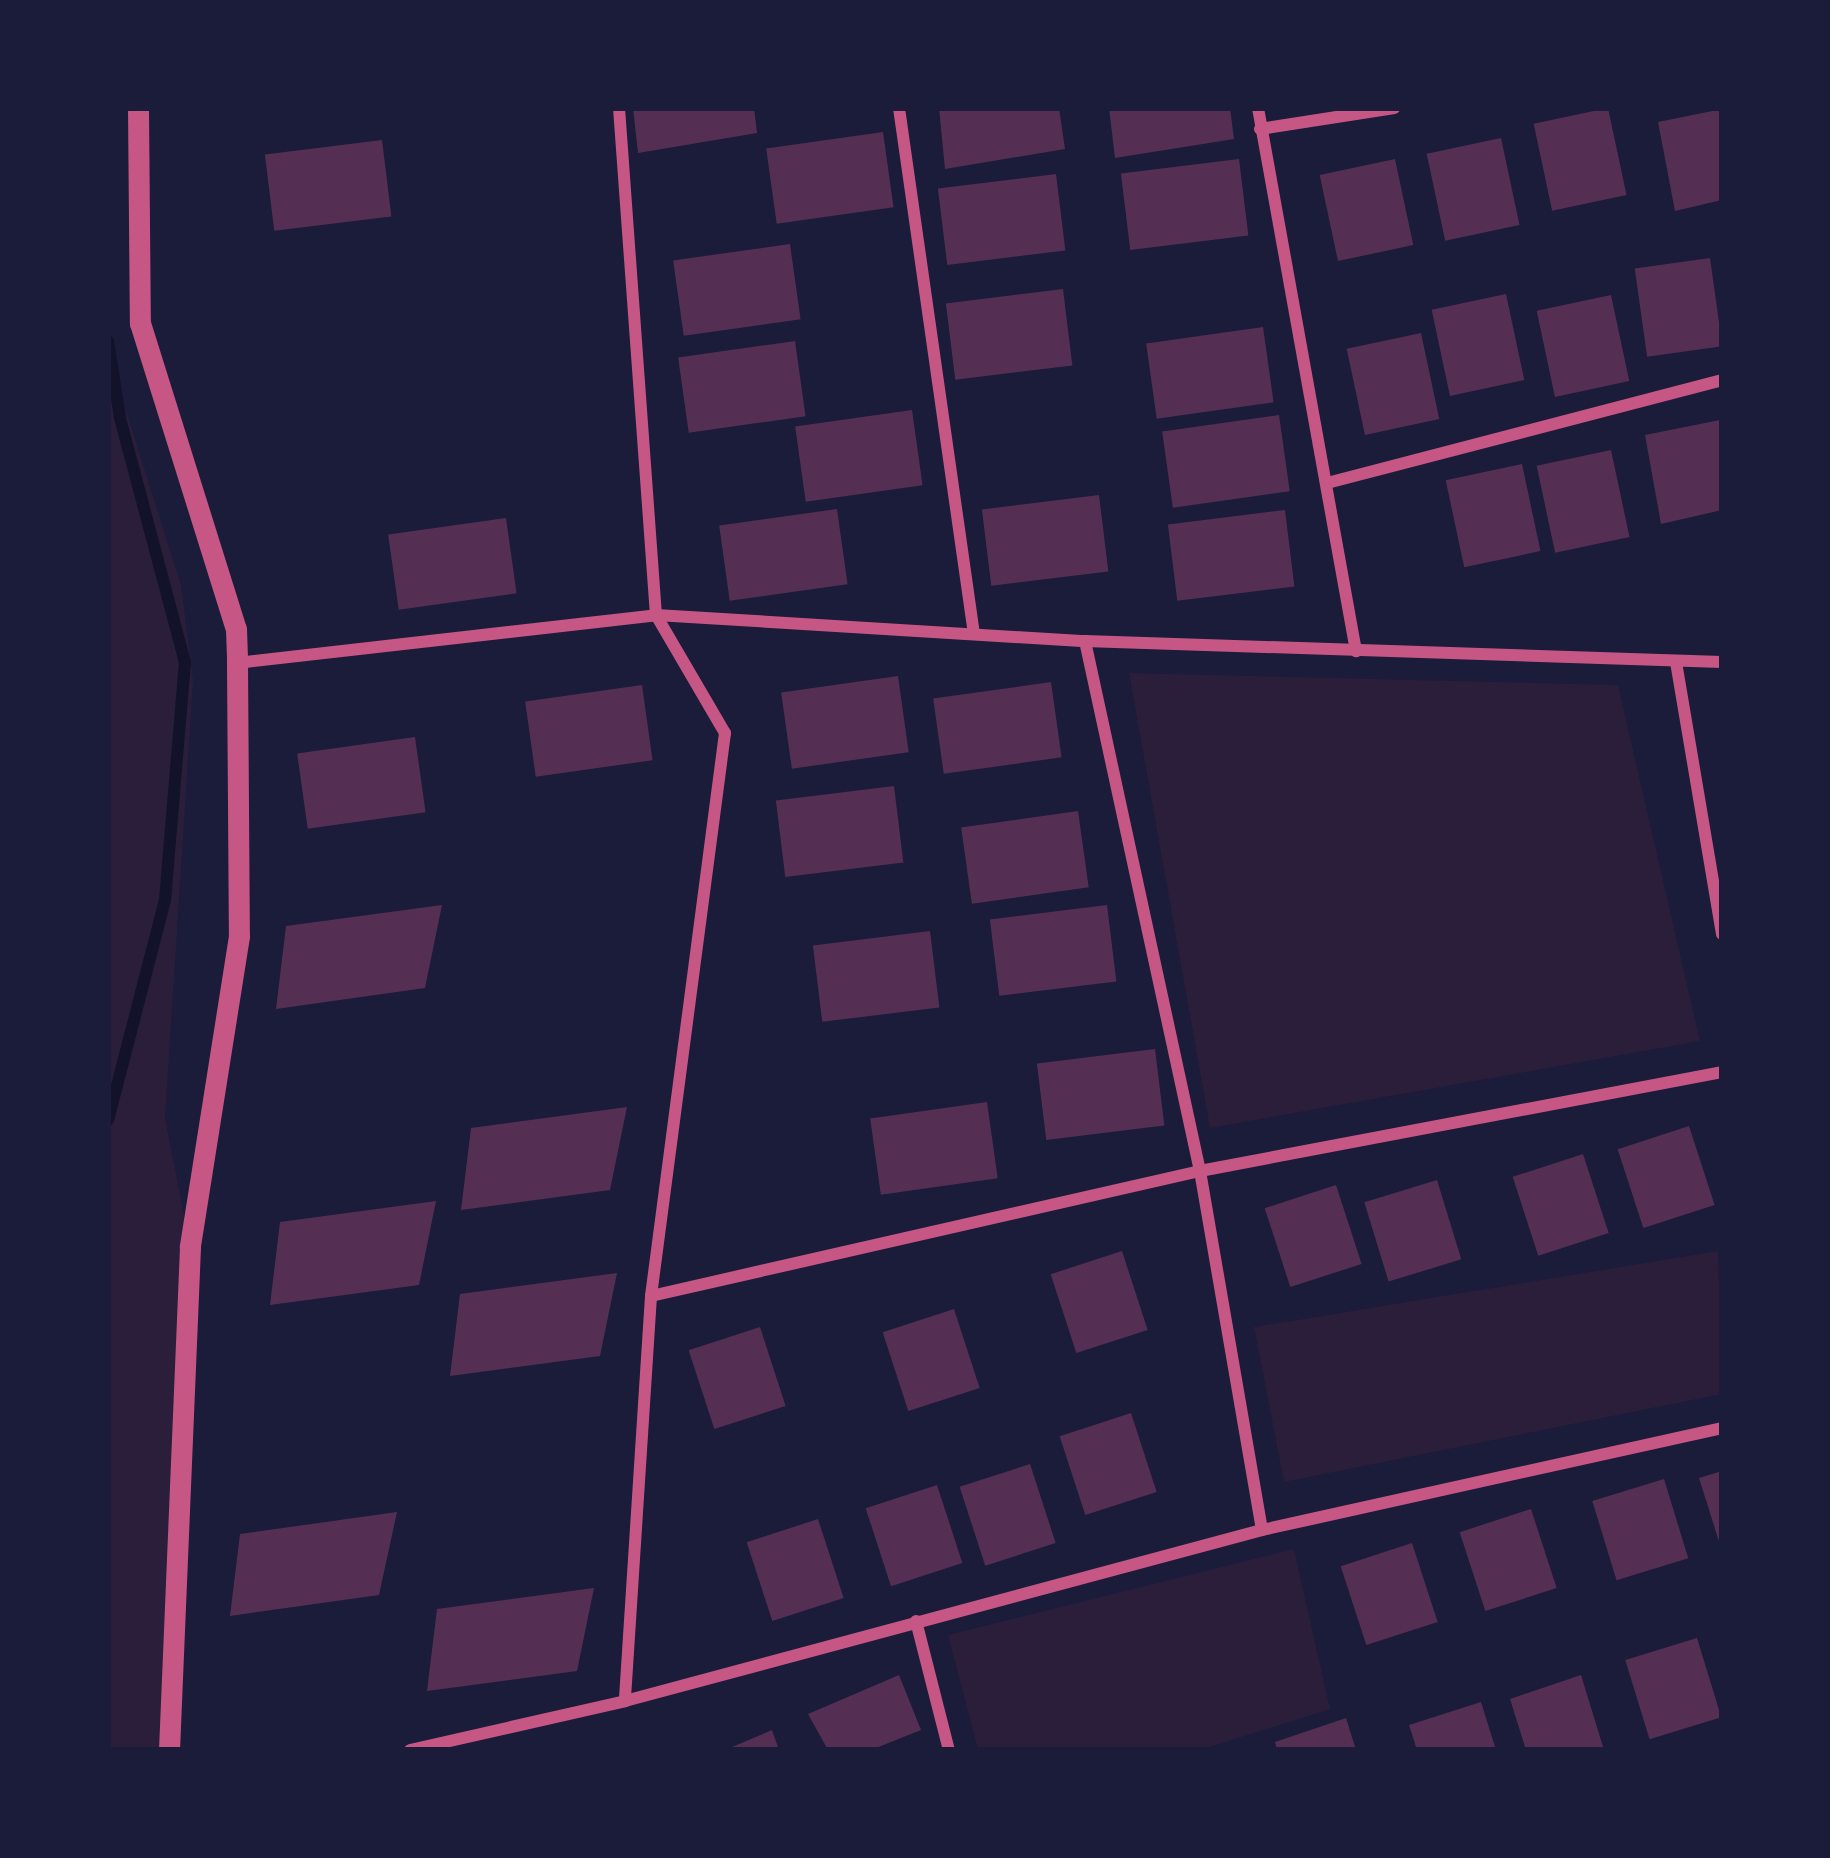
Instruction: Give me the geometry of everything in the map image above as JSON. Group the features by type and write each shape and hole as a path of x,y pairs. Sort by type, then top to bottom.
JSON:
{"street":[{"path":"138,108 140,323 236,629 237,663 239,936 190,1247 169,1750"},
{"path":"619,108 656,615 725,733 651,1296 625,1701"},
{"path":"898,108 974,634"},
{"path":"1258,108 1331,482 1356,651"},
{"path":"1260,129 1394,108"},
{"path":"1331,482 1722,380"},
{"path":"237,663 656,615 1085,641 1722,662"},
{"path":"1085,641 1200,1171 1262,1530"},
{"path":"1676,662 1722,934"},
{"path":"651,1296 1200,1171 1722,1072"},
{"path":"410,1750 625,1701 1262,1530 1722,1428"},
{"path":"916,1621 949,1750"}],"shaded area":[{"path":"108,283 112,367 181,585 193,680 165,1118 190,1247 169,1750 108,1750"},
{"path":"1129,673 1618,685 1700,1041 1210,1128"},
{"path":"1718,1251 1722,1394 1284,1482 1254,1327"},
{"path":"1294,1549 1330,1709 1200,1750 978,1750 948,1635"}],"building":[{"path":"633,108 754,108 757,133 638,153"},
{"path":"939,108 1059,108 1065,149 945,169"},
{"path":"1109,108 1230,108 1234,139 1115,158"},
{"path":"1608,108 1627,195 1552,211 1534,124"},
{"path":"1722,109 1722,200 1675,211 1658,122"},
{"path":"883,132 894,207 777,224 766,148"},
{"path":"1501,138 1520,225 1445,241 1427,154"},
{"path":"382,140 391,216 274,231 265,154"},
{"path":"1239,159 1248,235 1130,250 1121,174"},
{"path":"1395,159 1413,245 1338,261 1320,175"},
{"path":"1056,174 1065,250 947,265 938,189"},
{"path":"790,244 801,319 684,336 673,260"},
{"path":"1710,258 1722,346 1647,357 1635,269"},
{"path":"1063,289 1072,365 955,380 946,303"},
{"path":"1506,294 1524,380 1450,396 1432,310"},
{"path":"1611,295 1629,381 1555,397 1537,311"},
{"path":"1263,327 1274,402 1157,419 1146,343"},
{"path":"1421,333 1439,419 1365,435 1347,349"},
{"path":"795,341 806,416 689,433 678,357"},
{"path":"912,410 923,485 806,502 795,426"},
{"path":"1279,415 1290,491 1173,508 1162,431"},
{"path":"1720,420 1722,510 1661,524 1645,435"},
{"path":"1611,450 1630,537 1555,553 1537,466"},
{"path":"1522,464 1541,551 1464,567 1446,480"},
{"path":"1099,495 1108,571 991,586 982,509"},
{"path":"837,509 848,584 730,601 719,526"},
{"path":"1285,510 1294,586 1177,601 1168,524"},
{"path":"506,518 517,593 399,610 388,535"},
{"path":"898,676 909,752 792,769 781,692"},
{"path":"1051,682 1062,757 944,774 933,699"},
{"path":"642,685 653,760 536,777 525,701"},
{"path":"415,737 426,812 308,829 297,754"},
{"path":"894,786 903,862 785,877 776,801"},
{"path":"1078,811 1089,887 972,904 961,827"},
{"path":"442,905 425,988 276,1009 286,926"},
{"path":"1107,905 1116,981 999,996 990,919"},
{"path":"930,931 939,1007 822,1022 813,945"},
{"path":"1155,1049 1164,1125 1046,1140 1037,1064"},
{"path":"987,1102 998,1178 881,1195 870,1118"},
{"path":"627,1107 610,1190 461,1210 471,1128"},
{"path":"1689,1126 1715,1205 1643,1228 1618,1149"},
{"path":"1583,1154 1609,1233 1538,1256 1513,1177"},
{"path":"1437,1180 1461,1259 1389,1282 1364,1202"},
{"path":"1336,1185 1362,1264 1290,1287 1265,1208"},
{"path":"436,1201 419,1285 270,1305 280,1222"},
{"path":"1122,1251 1148,1330 1076,1353 1051,1274"},
{"path":"617,1273 600,1356 450,1376 460,1294"},
{"path":"954,1309 980,1388 908,1411 883,1332"},
{"path":"760,1327 786,1406 714,1429 689,1350"},
{"path":"1131,1413 1157,1492 1085,1515 1060,1436"},
{"path":"1030,1464 1056,1543 985,1566 960,1487"},
{"path":"1722,1471 1722,1548 1721,1548 1699,1478"},
{"path":"1664,1479 1688,1558 1617,1580 1592,1501"},
{"path":"937,1485 962,1563 891,1586 866,1508"},
{"path":"1531,1509 1557,1588 1485,1611 1460,1532"},
{"path":"397,1512 379,1595 230,1616 240,1534"},
{"path":"818,1519 844,1598 772,1621 747,1542"},
{"path":"1412,1543 1438,1622 1366,1645 1341,1566"},
{"path":"594,1588 577,1671 427,1691 437,1609"},
{"path":"1697,1638 1721,1717 1650,1739 1625,1660"},
{"path":"899,1675 921,1730 871,1750 828,1750 808,1714"},
{"path":"1581,1675 1604,1750 1526,1750 1510,1699"},
{"path":"1481,1702 1496,1750 1417,1750 1409,1725"},
{"path":"1346,1718 1356,1750 1277,1750 1275,1742"},
{"path":"772,1730 779,1750 725,1750"}],"waterway":[{"path":"108,341 120,418 185,662 165,900 108,1120"}]}
